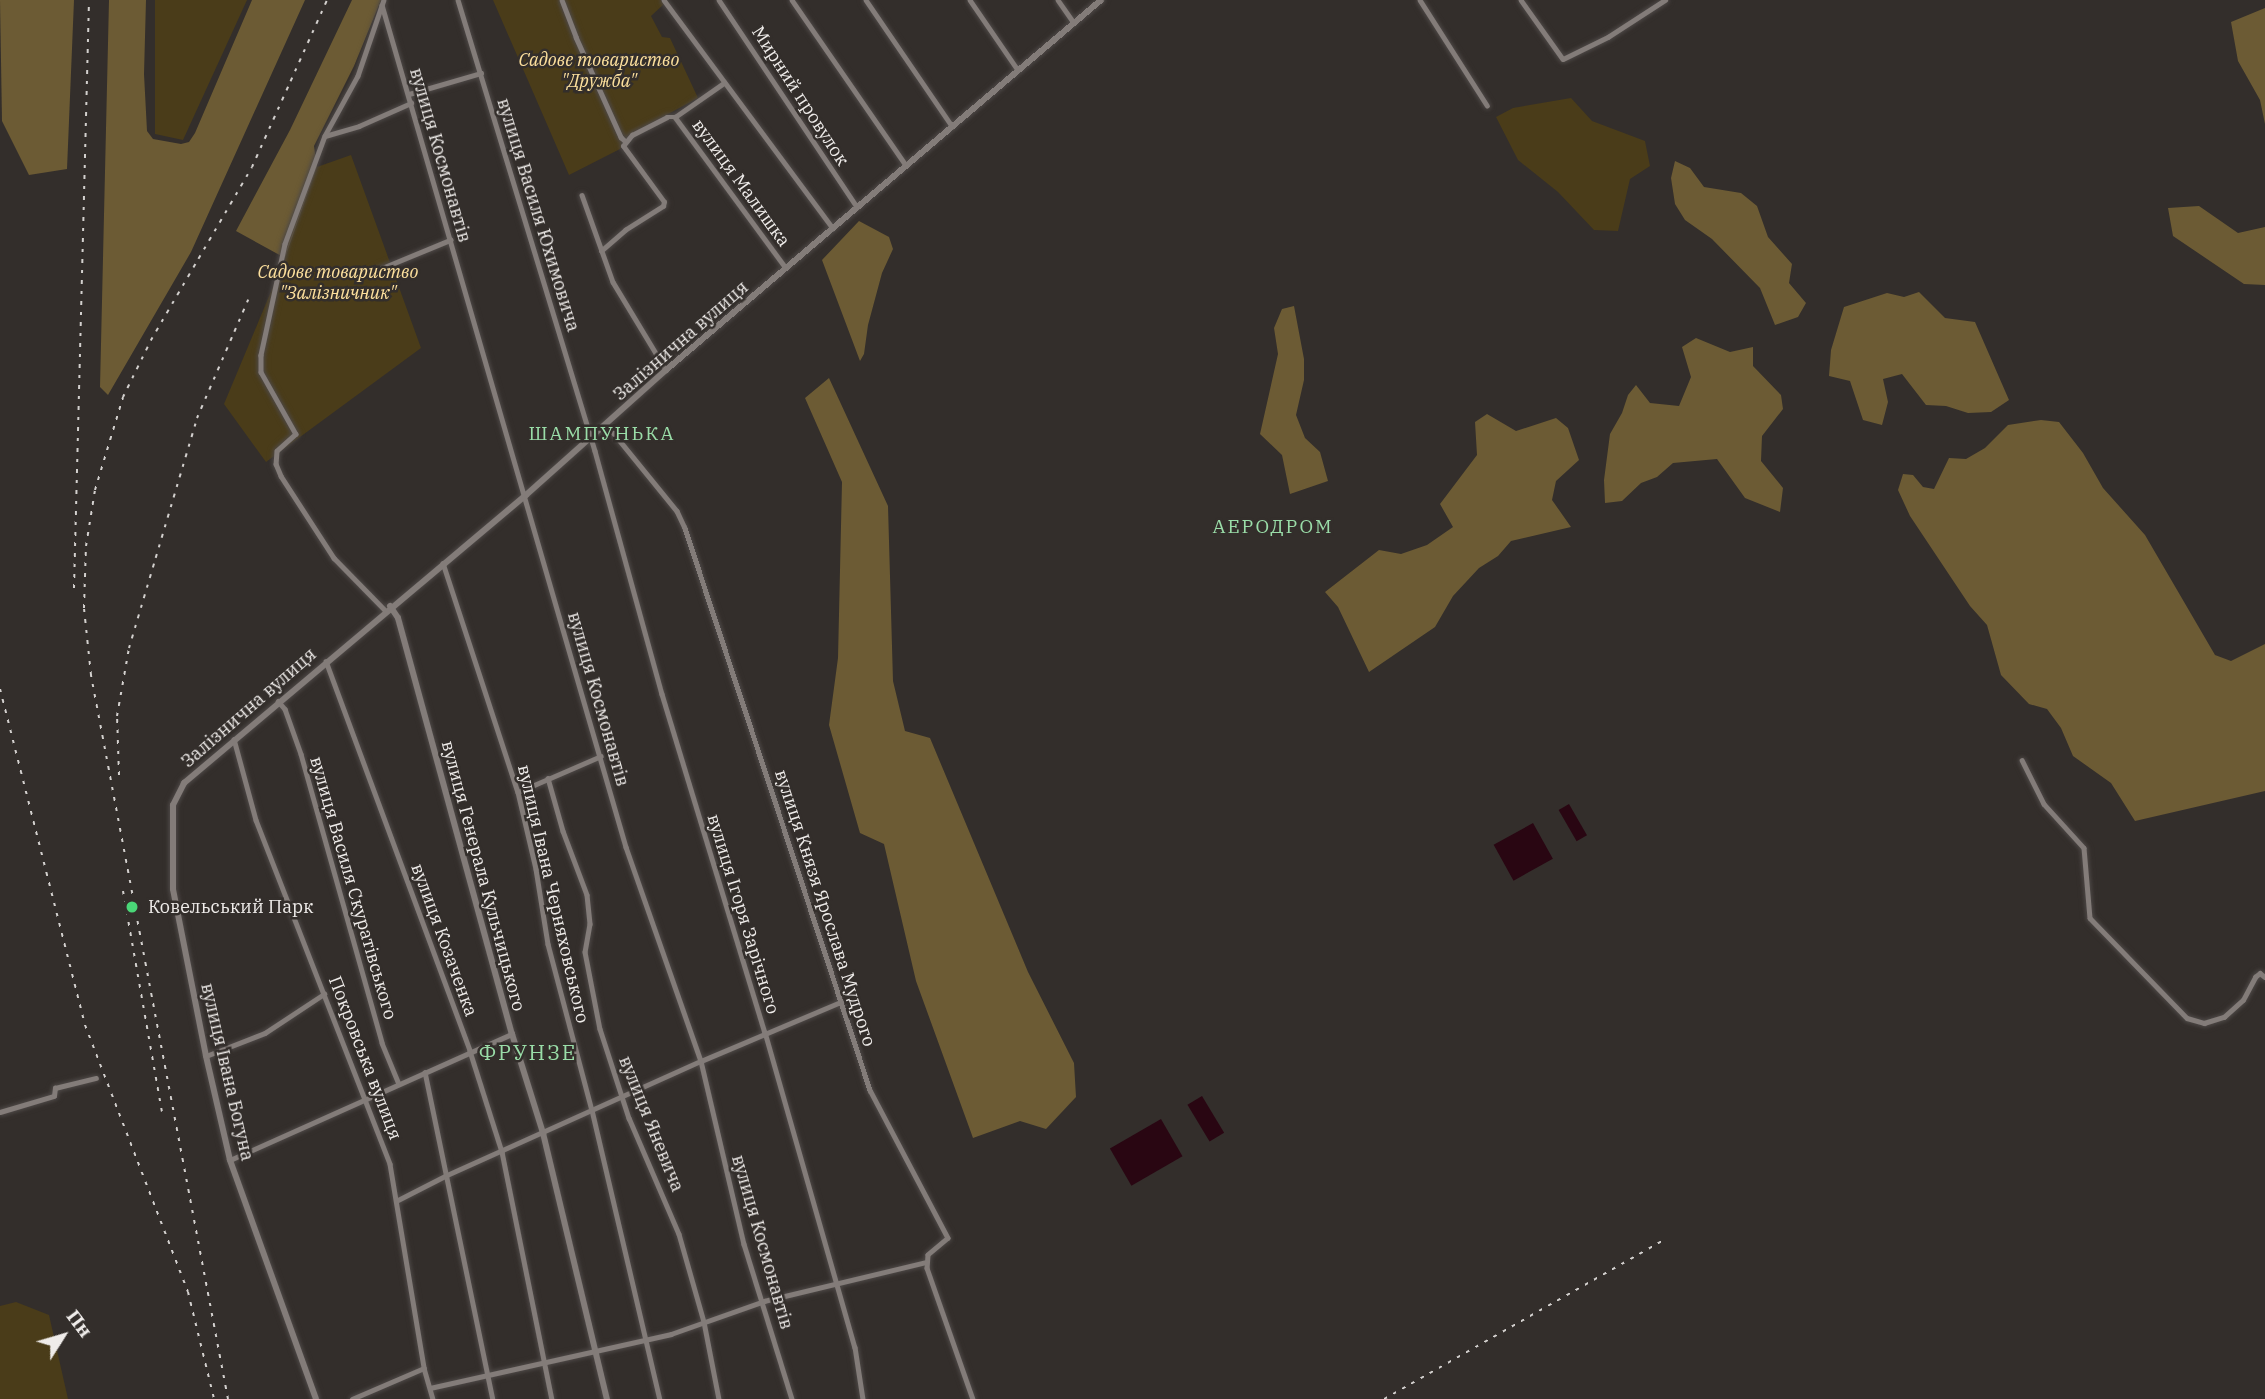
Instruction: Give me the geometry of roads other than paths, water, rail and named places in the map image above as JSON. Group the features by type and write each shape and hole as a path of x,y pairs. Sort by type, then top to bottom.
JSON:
{"street":[{"name":"вулиця Василя Юхимовича","path":"458,0 591,439"},
{"path":"562,0 621,138 625,141 626,152 664,202 663,206 625,230 601,251"},
{"path":"664,0 833,228"},
{"name":"Мирний провулок","path":"719,0 857,207"},
{"path":"792,0 906,165"},
{"path":"866,0 952,126"},
{"path":"970,0 1018,70"},
{"path":"1058,0 1074,23"},
{"name":"Залізнична вулиця","path":"184,783 387,608 526,495 666,370 1101,0"},
{"path":"1420,0 1487,105"},
{"path":"1521,0 1563,59 1608,37 1665,0"},
{"path":"383,3 358,76 324,136 285,244 261,355 261,372 296,434 277,451 276,464 281,476 334,558 387,608"},
{"name":"вулиця Космонавтів","path":"383,3 630,858 701,1060 731,1193 792,1399"},
{"path":"409,94 481,73"},
{"path":"675,117 724,83"},
{"path":"324,136 359,127 411,103"},
{"name":"вулиця Малишка","path":"625,141 659,120 675,117 786,268"},
{"path":"582,195 613,282 666,370"},
{"path":"370,273 450,240"},
{"name":"вулиця Князя Ярослава Мудрого","path":"607,425 677,511 685,528 879,1113 948,1238 934,1248 926,1262"},
{"name":"вулиця Ігоря Зарічного","path":"591,439 662,694 765,1032 855,1347 863,1399"},
{"name":"вулиця Івана Черняховського","path":"442,562 518,792 550,956 592,1111 660,1399"},
{"name":"вулиця Генерала Кульчицького","path":"387,608 398,618 512,1034 543,1133 607,1399"},
{"name":"вулиця Козаченка","path":"325,661 470,1051 502,1152 552,1399"},
{"name":"вулиця Василя Скуратівського","path":"278,701 285,709 301,754 382,1043 399,1084"},
{"name":"Покровська вулиця","path":"234,738 256,820 390,1164 424,1368 433,1399"},
{"path":"518,792 601,756"},
{"path":"2022,760 2044,804 2084,848 2090,918 2187,1018 2204,1023 2224,1017 2243,1000 2255,977 2260,973 2265,977"},
{"name":"вулиця Яневича","path":"548,778 563,831 587,895 590,924 585,952 587,973 600,1029 622,1097 679,1234 704,1322 719,1399"},
{"name":"вулиця Івана Богуна","path":"184,783 173,805 173,889 206,1056 230,1160 316,1399"},
{"path":"206,1056 272,1029 324,994"},
{"path":"398,1200 447,1175 701,1060 842,1002"},
{"path":"230,1160 512,1034"},
{"path":"425,1072 494,1399"},
{"path":"0,1112 54,1096 55,1088 96,1078"},
{"path":"430,1388 646,1338 764,1301 926,1262 973,1399"},
{"path":"352,1399 424,1368"}],"railway":[{"path":"74,588 89,0"},
{"path":"228,1399 91,675 84,608 86,546 95,490 123,397 151,340 252,167 327,0"},
{"path":"119,775 117,716 129,648 197,418 251,293"},
{"path":"0,689 85,1025 188,1292 214,1399"},
{"path":"123,891 162,1112"},
{"path":"1384,1399 1664,1240"}],"place":[{"name":"Ковельський Парк","path":"132,907"}],"district":[{"name":"ШАМПУНЬКА","path":"602,434"},
{"name":"АЕРОДРОМ","path":"1273,527"},
{"name":"ФРУНЗЕ","path":"528,1052"}],"park label":[{"name":"Садове товариство \"Дружба\"","path":"599,71"},
{"name":"Садове товариство \"Залізничник\"","path":"338,283"}]}
